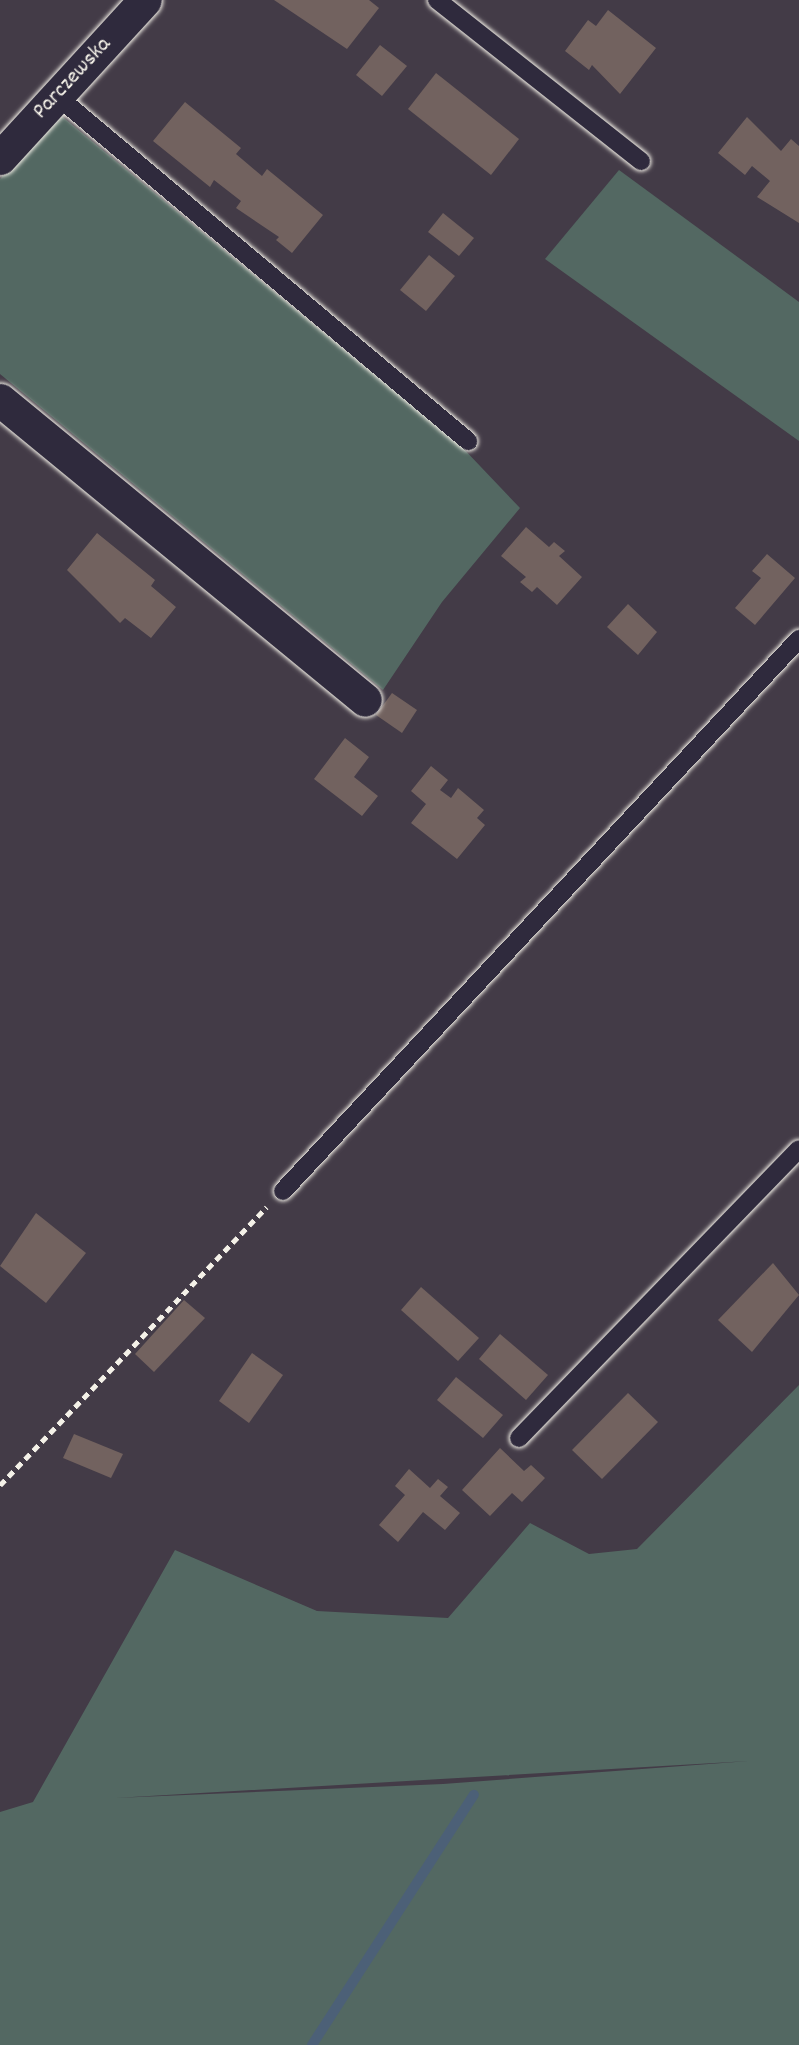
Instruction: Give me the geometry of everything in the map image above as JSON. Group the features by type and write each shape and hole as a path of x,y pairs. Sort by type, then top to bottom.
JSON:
{"street":[{"name":"Parczewska","path":"0,158 145,0"},
{"path":"0,400 365,700"}],"lane":[{"path":"437,0 641,161"},
{"path":"57,96 468,441"},
{"path":"282,1191 799,639"},
{"path":"519,1438 799,1149"}],"path":[{"path":"0,1485 282,1191"}],"green space":[{"path":"58,113 461,446 520,508 442,602 383,690 0,374 0,179"},
{"path":"619,170 799,302 799,441 545,259"},
{"path":"799,1385 799,2045 0,2045 0,1812 33,1802 175,1550 317,1611 448,1618 530,1523 589,1554 637,1549","holes":["749,1761 443,1784 115,1798"]}],"building":[{"path":"274,0 369,0 379,8 347,49"},
{"path":"608,10 656,48 620,94 592,65 589,70 565,51 588,20 596,26"},
{"path":"380,45 407,66 382,96 356,75"},
{"path":"436,73 519,139 491,175 408,109"},
{"path":"185,102 241,148 236,154 262,176 267,169 323,215 292,253 276,240 279,237 236,208 241,201 214,180 210,187 153,141"},
{"path":"747,117 781,151 791,139 799,146 799,223 757,197 770,181 752,166 745,175 718,153"},
{"path":"443,213 474,238 459,256 428,232"},
{"path":"429,255 455,276 426,311 400,290"},
{"path":"526,527 549,547 554,542 565,551 559,556 582,577 557,605 537,587 532,592 520,582 526,577 501,556"},
{"path":"97,533 155,580 151,586 176,607 151,638 125,618 120,623 67,570"},
{"path":"767,554 795,578 755,625 735,608 761,578 752,571"},
{"path":"628,604 657,632 638,655 607,627"},
{"path":"392,693 417,710 402,733 376,715"},
{"path":"345,738 369,757 354,777 378,796 362,816 314,779"},
{"path":"431,766 448,780 440,790 451,798 458,788 484,810 477,818 485,825 457,859 411,823 426,804 411,791"},
{"path":"36,1213 86,1253 46,1303 0,1266"},
{"path":"773,1263 799,1295 752,1352 718,1320"},
{"path":"421,1287 479,1338 458,1361 401,1310"},
{"path":"184,1300 205,1318 154,1372 135,1354"},
{"path":"500,1334 548,1375 526,1400 479,1359"},
{"path":"252,1353 283,1375 249,1423 219,1401"},
{"path":"456,1377 503,1415 483,1438 437,1400"},
{"path":"628,1393 658,1422 602,1479 572,1450"},
{"path":"74,1434 123,1454 111,1478 63,1458"},
{"path":"500,1448 524,1471 531,1465 545,1478 522,1502 512,1493 490,1516 462,1490"},
{"path":"409,1469 430,1488 438,1479 448,1487 440,1496 460,1513 445,1530 423,1512 398,1542 379,1525 405,1495 395,1486"}],"waterway":[{"path":"312,2045 474,1795"}]}
